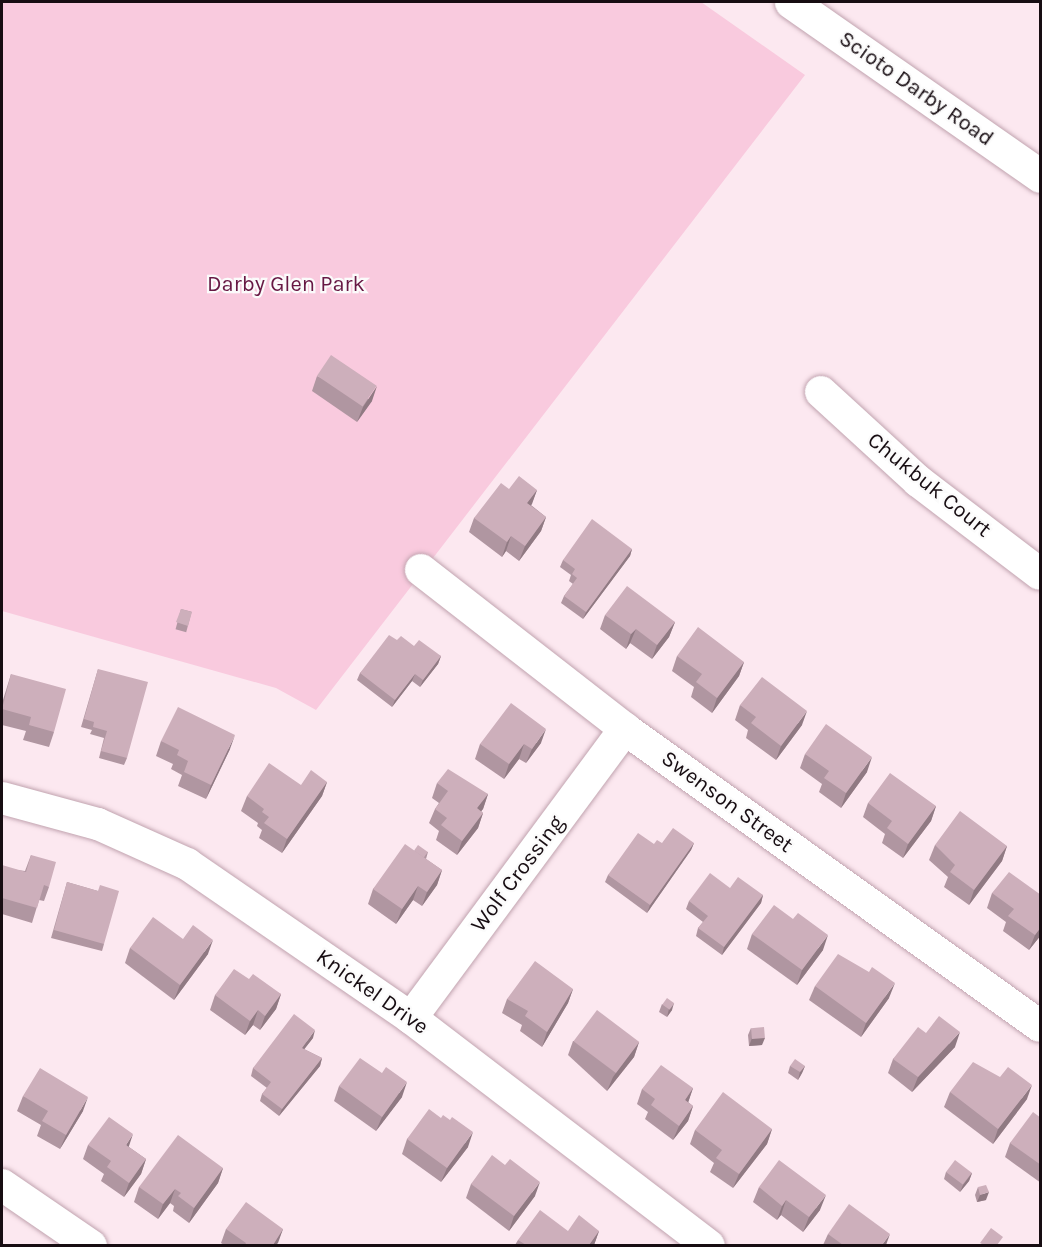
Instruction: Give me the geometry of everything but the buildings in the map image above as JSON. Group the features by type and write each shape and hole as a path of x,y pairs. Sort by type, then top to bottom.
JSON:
{"main road":[{"name":"Scioto Darby Road","path":"791,2 1041,176"}],"street":[{"name":"Chukbuk Court","path":"821,392 918,481 1041,574"},
{"name":"Swenson Street","path":"421,570 625,729 1041,1026"},
{"name":"Wolf Crossing","path":"411,1018 625,729"},
{"name":"Knickel Drive","path":"2,798 98,824 187,864 411,1018 709,1245"},
{"path":"2,1185 91,1245"}],"green space":[{"name":"Darby Glen Park","path":"2,2 701,2 805,75 316,710 276,688 2,611"}]}
